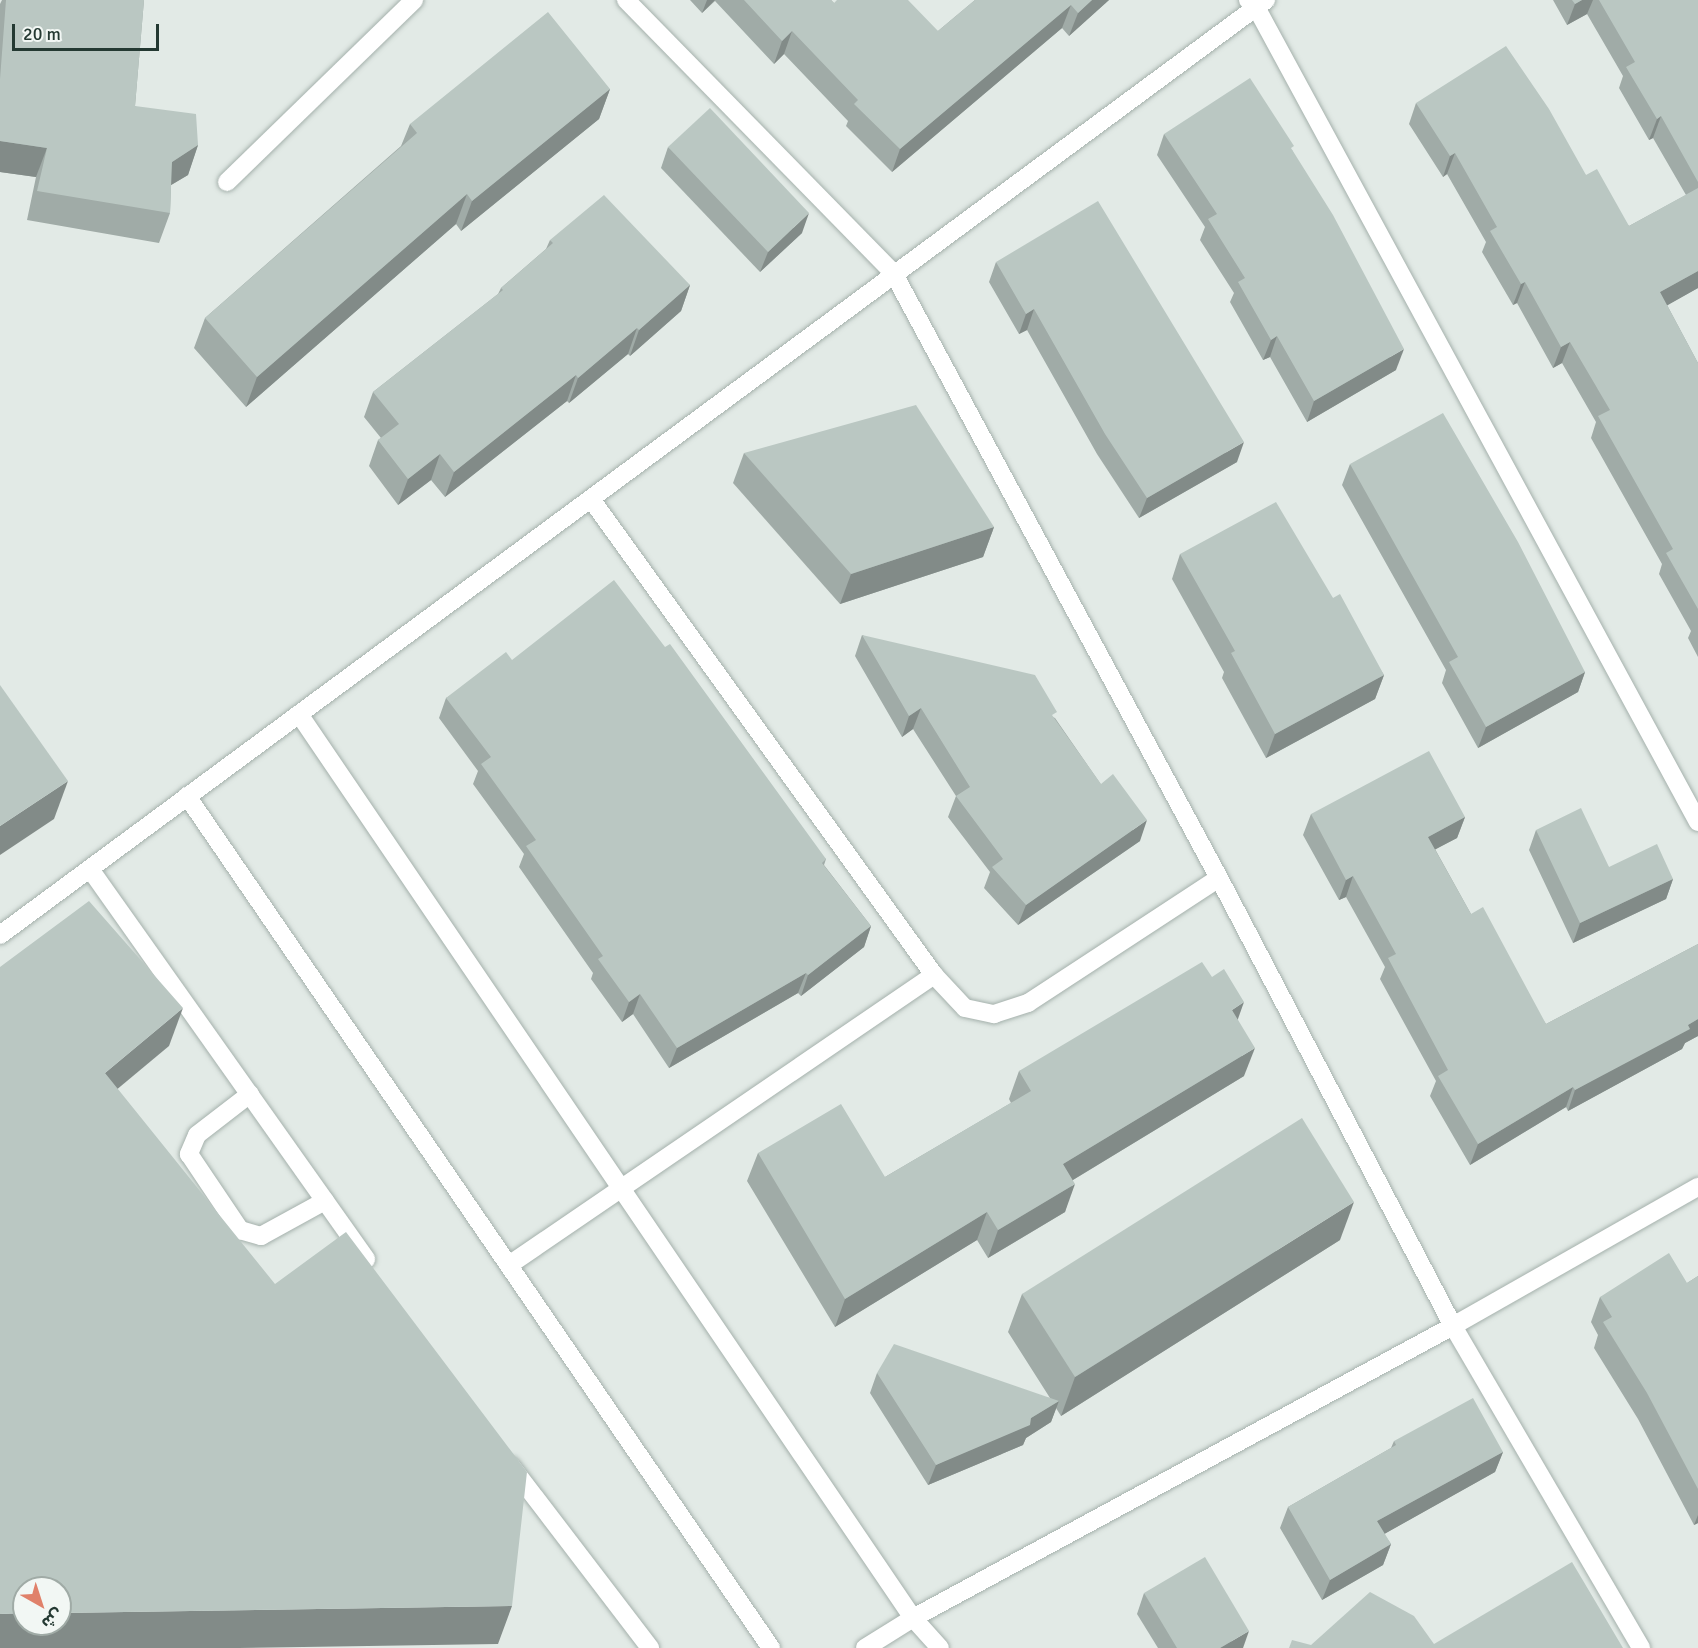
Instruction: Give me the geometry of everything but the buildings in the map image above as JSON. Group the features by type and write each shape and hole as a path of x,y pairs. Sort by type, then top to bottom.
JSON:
{"street":[{"path":"227,182 414,0"},
{"path":"626,0 894,274 1219,878 1453,1326 1641,1648"},
{"path":"0,935 591,499 1257,2 1698,822"},
{"path":"591,499 934,975 965,1008 994,1014 1028,1003 1219,878"},
{"path":"299,714 624,1187 913,1617 940,1648"},
{"path":"187,796 771,1648"},
{"path":"90,869 380,1279"},
{"path":"509,1265 934,975"},
{"path":"250,1094 197,1135 189,1154 240,1230 261,1236 325,1201"},
{"path":"865,1648 913,1617 1453,1326 1698,1187"},
{"path":"503,1455 650,1648"}]}
